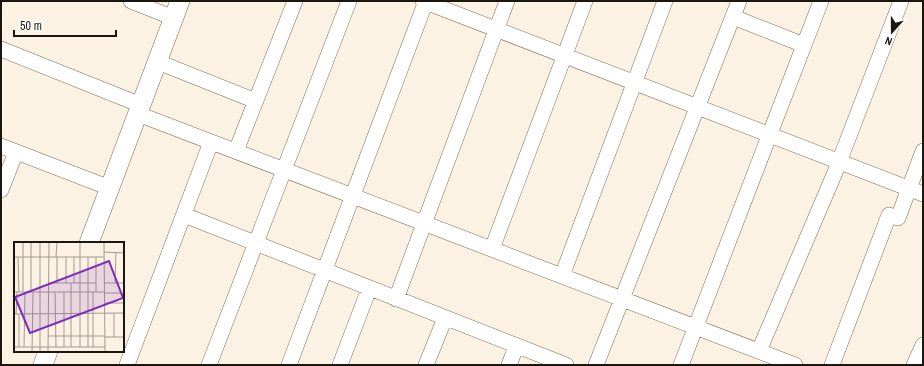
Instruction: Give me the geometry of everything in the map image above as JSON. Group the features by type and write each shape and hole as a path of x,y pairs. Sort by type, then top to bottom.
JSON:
{"street":[{"path":"89,242 177,9 131,1"},
{"path":"236,151 295,1"},
{"path":"209,365 349,1"},
{"path":"289,365 425,1 635,82 698,108 916,191"},
{"path":"396,299 423,223 508,1"},
{"path":"492,249 585,1"},
{"path":"562,276 666,1"},
{"path":"596,365 739,1"},
{"path":"681,365 821,1"},
{"path":"766,357 901,1"},
{"path":"733,17 804,45"},
{"path":"1,50 140,109 211,142 622,298 766,357 794,365"},
{"path":"158,62 256,101"},
{"path":"127,365 211,142"},
{"path":"1,146 110,188"},
{"path":"832,365 889,215 898,218 916,191 923,151"},
{"path":"1,190 16,152"},
{"path":"184,215 516,347 566,365"},
{"path":"340,365 369,289"},
{"path":"426,365 445,318"},
{"path":"914,365 923,345"},
{"path":"509,365 516,347"},
{"path":"43,365 48,352"}]}
